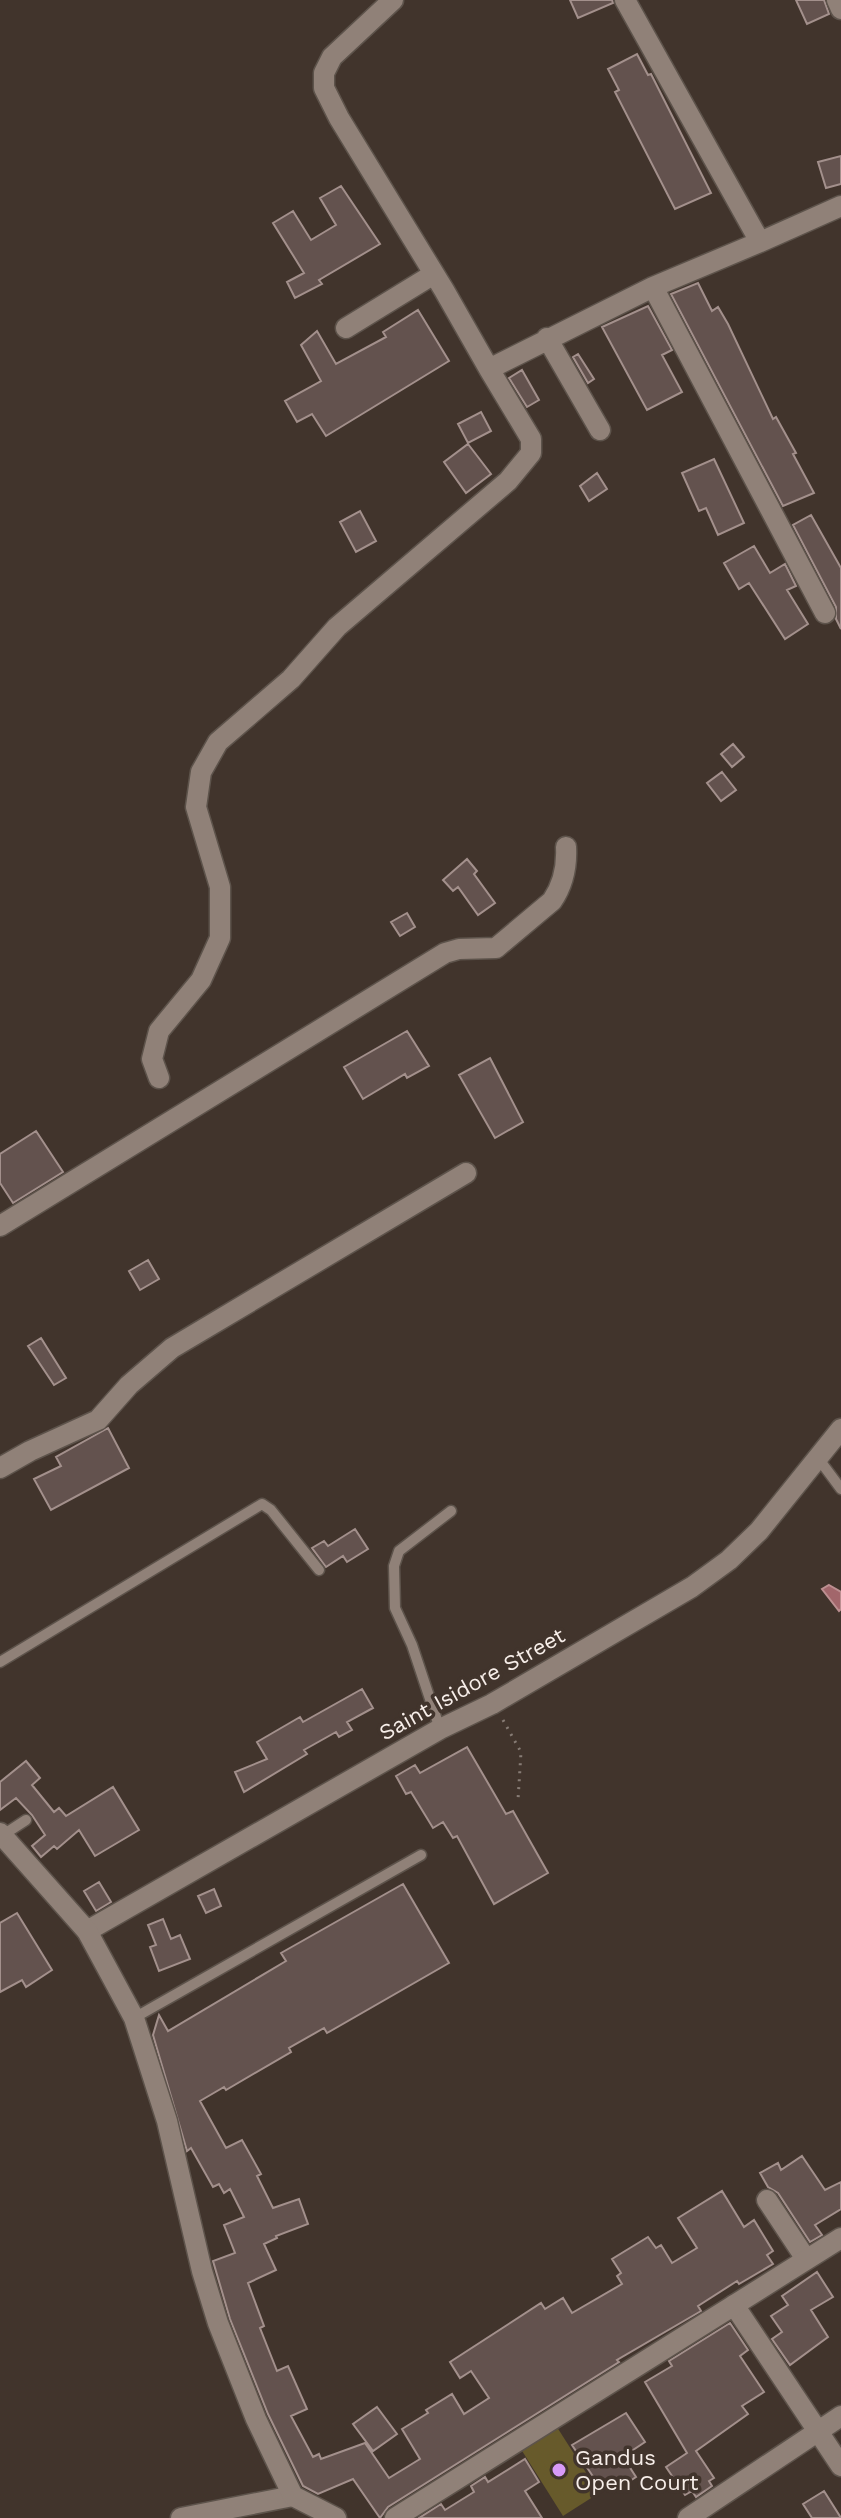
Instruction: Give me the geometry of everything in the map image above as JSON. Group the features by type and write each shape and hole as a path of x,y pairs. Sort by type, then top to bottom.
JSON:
{"street":[{"path":"159,1078 152,1059 159,1031 201,980 220,938 220,887 196,807 201,772 218,742 291,679 337,627 508,481 531,453 531,439 324,88 324,73 332,57 393,0"},
{"path":"625,0 760,242"},
{"path":"837,0 841,9"},
{"path":"489,369 653,287 841,206"},
{"path":"346,328 434,274"},
{"path":"653,287 825,613"},
{"path":"547,338 600,430"},
{"path":"0,1226 445,953 459,949 496,948 552,901 567,864 566,847"},
{"path":"0,1468 98,1420 129,1385 172,1348 466,1173"},
{"name":"Saint Isidore Street","path":"87,1931 440,1729 492,1704 692,1587 729,1560 759,1531 841,1429"},
{"path":"1,1834 87,1931 134,2018 167,2121 202,2271 218,2323 256,2419 293,2496 336,2518"},
{"path":"767,2200 806,2259"},
{"path":"395,2518 841,2238"},
{"path":"734,2305 841,2466"},
{"path":"688,2518 841,2416"},
{"path":"181,2518 293,2496"}],"lane":[{"path":"818,1458 841,1489"},
{"path":"0,1662 262,1504 271,1510 319,1570"},
{"path":"440,1729 412,1645 395,1608 394,1566 399,1551 451,1511"},
{"path":"1,1834 26,1820"},
{"path":"134,2018 421,1855"}],"path":[{"path":"492,1704 521,1752 518,1800"}],"shaded area":[{"path":"829,1585 841,1592 839,1611 822,1589"},
{"name":"Gandus Open Court","path":"555,2424 599,2493 563,2516 519,2446"}],"building":[{"path":"570,0 612,0 613,3 578,18"},
{"path":"796,0 824,0 829,14 807,24"},
{"path":"637,54 648,75 651,74 711,193 675,209 615,92 619,90 608,69"},
{"path":"841,156 841,184 826,188 818,162"},
{"path":"341,186 380,244 319,280 322,284 295,298 287,282 304,273 273,223 293,211 311,240 336,225 320,198"},
{"path":"698,283 712,311 718,307 728,324 773,419 776,417 796,453 793,454 814,493 783,506 671,294"},
{"path":"648,306 672,350 662,355 682,392 647,410 602,327"},
{"path":"418,310 449,361 326,436 312,414 297,422 285,401 321,381 301,345 317,331 336,364 386,337 383,332"},
{"path":"578,354 594,379 588,383 573,357"},
{"path":"522,370 539,400 527,407 509,378"},
{"path":"481,412 491,431 468,443 458,424"},
{"path":"468,444 491,474 466,493 444,462"},
{"path":"714,459 744,523 718,535 706,508 699,511 682,473"},
{"path":"597,473 607,489 589,501 580,486"},
{"path":"360,511 376,541 356,552 340,522"},
{"path":"811,515 841,568 841,629 836,619 836,607 793,525"},
{"path":"754,546 770,573 785,564 796,586 787,590 808,624 785,639 749,583 739,589 724,563"},
{"path":"733,744 744,757 732,767 721,754"},
{"path":"722,772 736,790 721,801 707,783"},
{"path":"467,859 495,903 478,915 458,887 453,891 443,880"},
{"path":"407,913 415,927 400,936 391,922"},
{"path":"407,1031 429,1066 407,1078 405,1074 363,1099 344,1067"},
{"path":"490,1058 523,1122 495,1138 459,1075"},
{"path":"36,1131 63,1172 13,1203 0,1183 0,1154"},
{"path":"148,1260 159,1279 140,1290 129,1271"},
{"path":"41,1338 66,1378 54,1385 28,1346"},
{"path":"108,1428 129,1468 51,1510 34,1479 61,1466 56,1457"},
{"path":"355,1529 368,1549 347,1562 343,1556 326,1567 312,1548 324,1541 328,1546"},
{"path":"362,1689 373,1708 347,1722 352,1730 339,1737 336,1732 304,1750 307,1754 244,1792 235,1772 267,1759 257,1742 300,1717 303,1722"},
{"path":"467,1747 506,1814 513,1811 548,1873 494,1904 457,1836 453,1838 443,1822 433,1828 411,1792 406,1794 396,1776 415,1765 420,1773"},
{"path":"26,1761 40,1778 32,1785 54,1812 59,1808 66,1816 113,1787 139,1830 95,1856 79,1830 57,1849 54,1846 41,1857 32,1846 45,1835 32,1815 16,1798 0,1810 0,1782"},
{"path":"99,1882 111,1902 96,1911 84,1891"},
{"path":"403,1884 449,1963 327,2033 324,2028 289,2048 291,2052 226,2090 224,2087 200,2101 226,2148 242,2140 261,2174 257,2176 273,2208 299,2199 308,2224 264,2244 276,2270 248,2283 264,2326 260,2328 277,2371 288,2366 307,2409 291,2416 313,2457 319,2454 321,2459 365,2443 389,2478 420,2459 402,2429 452,2394 464,2414 489,2398 471,2371 460,2378 450,2362 541,2303 545,2309 563,2298 572,2313 622,2284 617,2276 621,2273 612,2259 648,2237 656,2248 661,2245 672,2263 697,2248 678,2218 722,2191 744,2227 754,2220 773,2251 767,2255 773,2264 739,2284 737,2281 698,2306 701,2311 617,2360 619,2362 388,2507 380,2518 353,2479 318,2494 303,2486 268,2414 230,2319 213,2261 235,2253 224,2225 244,2217 230,2189 224,2193 219,2184 213,2187 191,2148 187,2151 153,2035 159,2015 168,2031 286,1961 281,1953"},
{"path":"214,1889 221,1906 206,1913 198,1896"},
{"path":"17,1913 52,1970 26,1987 22,1980 0,1992 0,1923"},
{"path":"163,1919 171,1939 180,1935 190,1959 159,1971 150,1947 156,1945 148,1925"},
{"path":"802,2156 825,2190 841,2182 841,2209 815,2225 822,2235 810,2242 778,2193 768,2187 760,2173 778,2163 781,2170"},
{"path":"817,2272 833,2297 811,2310 828,2337 790,2365 772,2339 782,2332 771,2316 788,2305 782,2296"},
{"path":"730,2323 748,2350 740,2356 764,2392 742,2406 748,2414 696,2451 714,2478 709,2481 712,2486 696,2497 692,2491 685,2495 666,2467 687,2453 645,2382 672,2366 669,2361"},
{"path":"377,2407 397,2434 373,2451 353,2424"},
{"path":"626,2413 645,2442 627,2454 631,2460 627,2463 636,2477 619,2488 615,2482 602,2490 572,2445"},
{"path":"525,2459 539,2482 525,2491 542,2518 419,2518 441,2504 445,2510 474,2492 471,2486 485,2477 488,2482"},
{"path":"824,2491 841,2518 812,2518 803,2504"}],"place":[{"name":"Gandus Open Court","path":"559,2470"}]}
